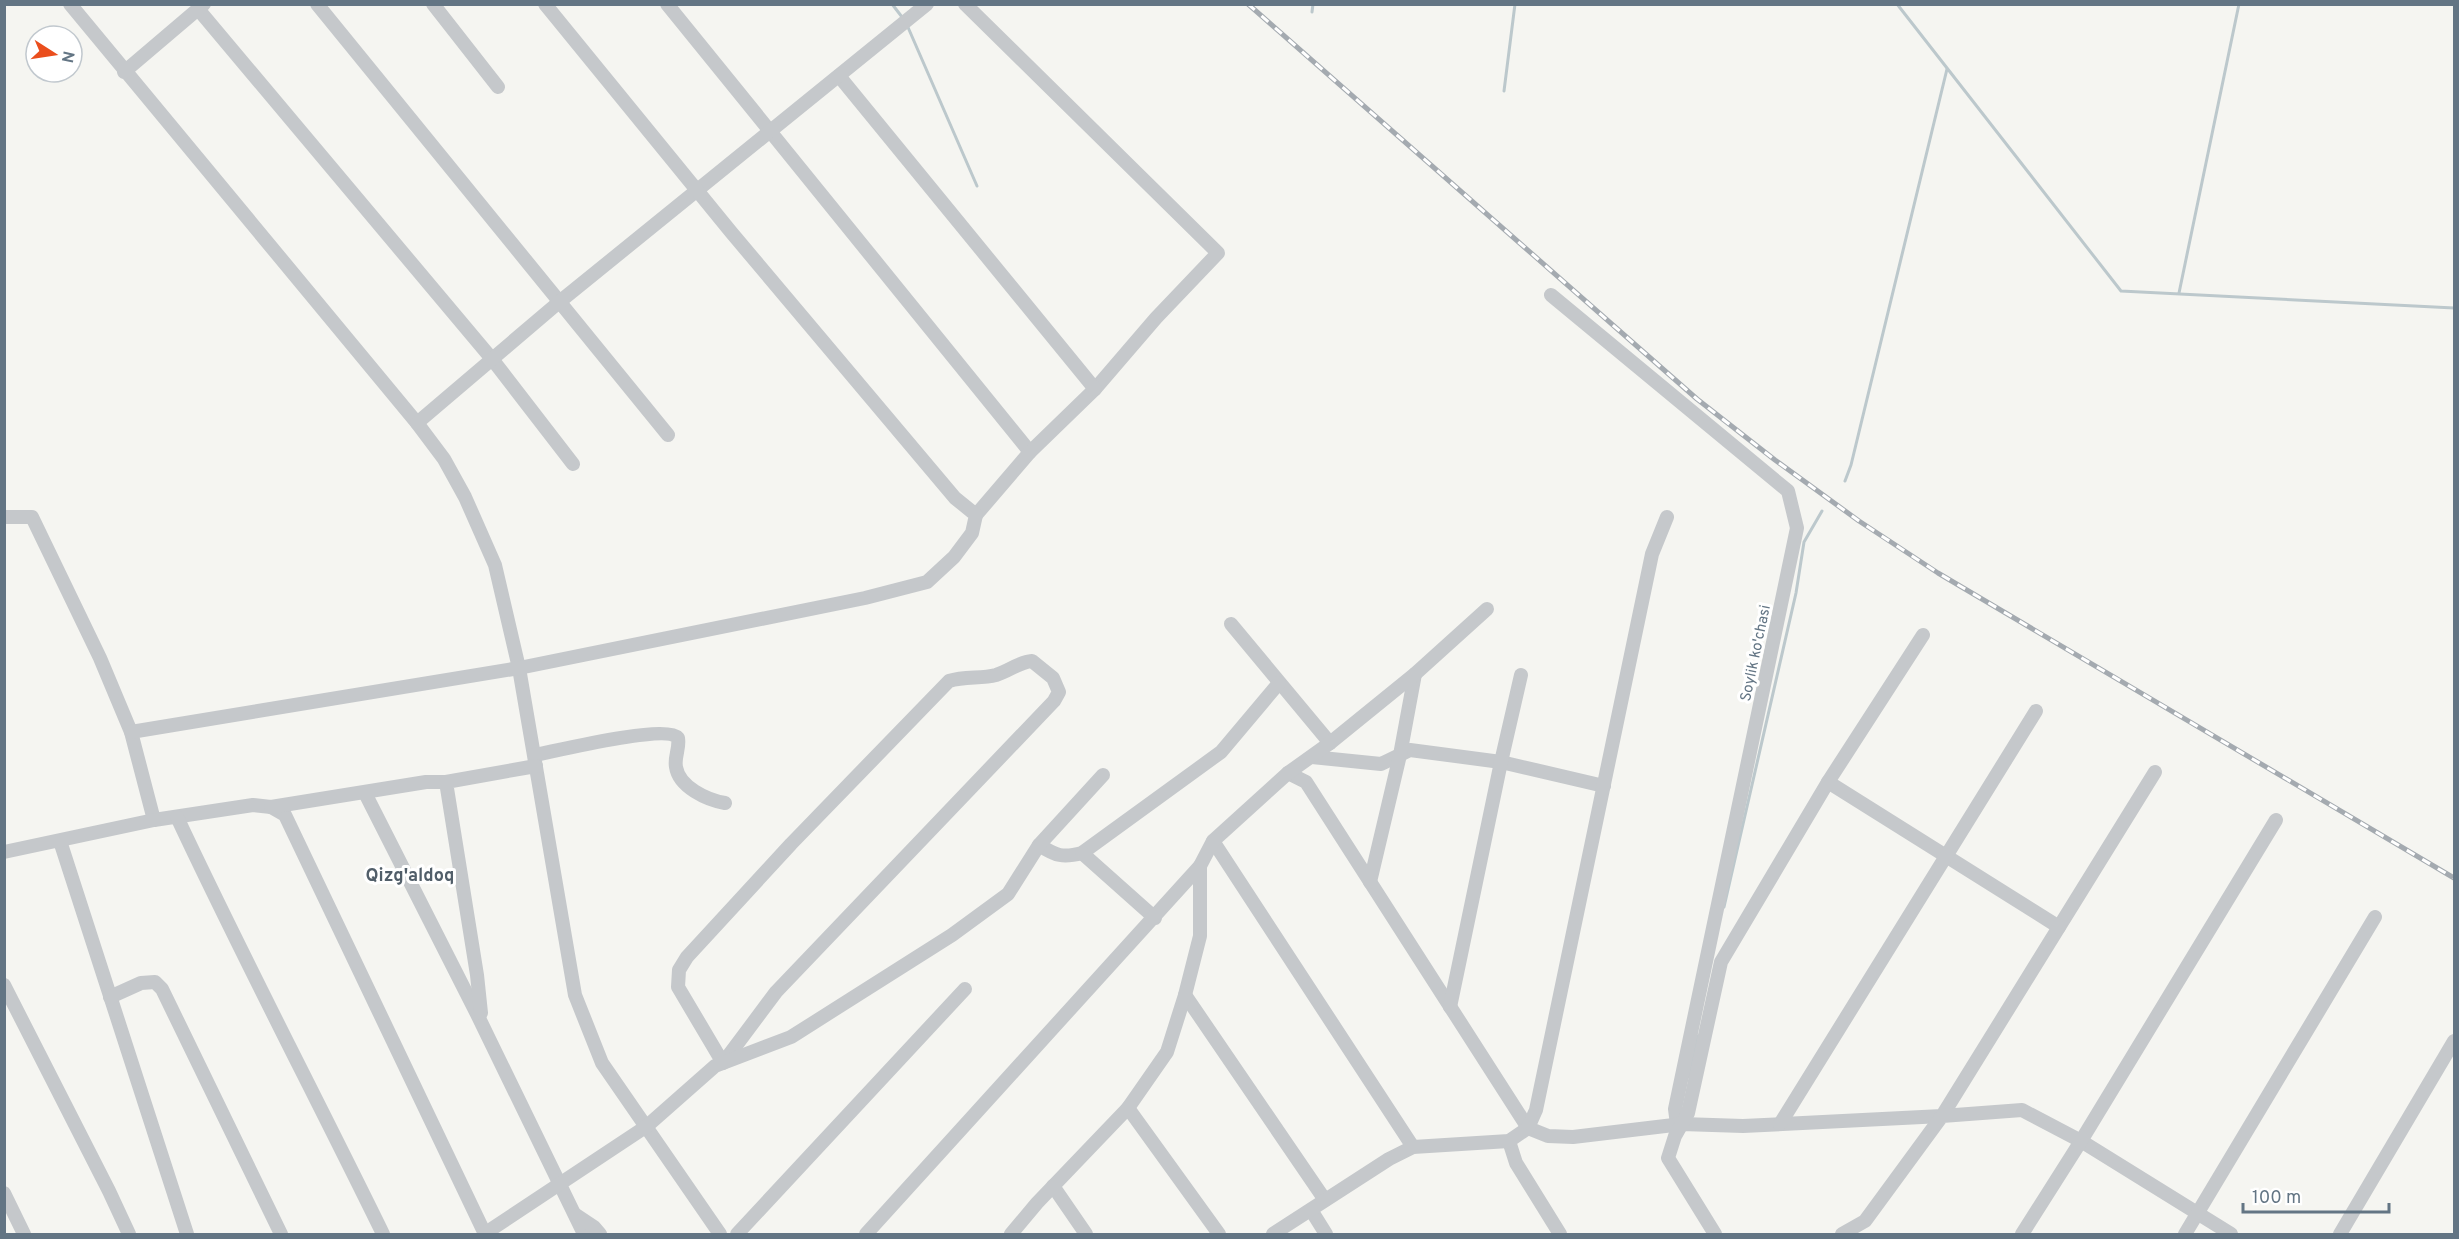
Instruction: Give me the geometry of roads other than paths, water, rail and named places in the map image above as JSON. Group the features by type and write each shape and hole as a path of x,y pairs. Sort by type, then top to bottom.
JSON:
{"street":[{"path":"70,4 417,423 444,459 465,497 495,565 519,668 575,995 602,1063 720,1234"},
{"path":"317,4 558,303 668,435"},
{"path":"433,4 498,87"},
{"path":"545,4 731,232 955,498 976,515"},
{"path":"667,4 1030,452"},
{"path":"417,423 558,303 927,4"},
{"path":"131,732 519,668 865,598 927,582 954,557 972,533 976,515 1030,452 1095,389 1156,318 1218,253 965,4"},
{"path":"124,72 201,7 492,359 573,464"},
{"path":"839,76 1095,389"},
{"name":"Soylik ko'chasi","path":"1551,295 1788,491 1797,528 1688,1113 1679,1124 1668,1158 1715,1234"},
{"path":"4,517 32,517 100,658 131,732 154,820"},
{"path":"1273,1234 1389,1159 1413,1148 1509,1141 1528,1128 1536,1110 1652,554 1667,517"},
{"path":"866,1234 1155,918 1200,866 1213,841 1288,773 1330,743 1415,674 1487,609"},
{"path":"1231,624 1330,743"},
{"path":"1715,960 1923,635"},
{"path":"1032,661 1043,669 1053,678 1059,693 1054,701 776,992 723,1063 678,987 679,970 687,957 791,844 949,681 997,674 1024,662 1032,661"},
{"path":"1370,882 1400,754 1415,674"},
{"path":"1450,1007 1521,675"},
{"path":"1039,845 1051,853 1067,857 1082,853 1221,752 1279,683"},
{"path":"1780,1124 2036,711"},
{"path":"4,852 154,820 254,805 271,807 426,782 446,782 628,736 670,733 678,738 675,764 679,775 698,794 712,801 725,803"},
{"path":"1312,757 1381,764 1410,750 1501,762 1604,786"},
{"path":"1842,1234 1861,1230 1865,1221 1942,1116 2155,772"},
{"path":"1288,773 1306,782 1528,1128 1548,1136 1573,1137 1679,1124 1743,1126 2022,1110 2081,1141 2231,1234"},
{"path":"271,807 285,815 484,1234 647,1126 715,1066 791,1037 952,935 1008,894 1039,845 1103,775"},
{"path":"446,782 477,975 482,1024"},
{"path":"1828,782 2059,927"},
{"path":"365,793 482,1024 584,1234"},
{"path":"177,817 239,948 302,1069 383,1234"},
{"path":"2022,1234 2276,819"},
{"path":"60,840 187,1234"},
{"path":"1213,841 1413,1148"},
{"path":"1082,853 1155,918"},
{"path":"1011,1234 1053,1186 1128,1108 1167,1052 1200,936 1200,866"},
{"path":"2186,1234 2374,917"},
{"path":"110,997 148,982 155,982 162,989 281,1234"},
{"path":"4,985 129,1234"},
{"path":"737,1234 965,989"},
{"path":"1185,995 1325,1200"},
{"path":"2340,1234 2454,1041"},
{"path":"1128,1108 1219,1234"},
{"path":"1509,1141 1516,1163 1560,1234"},
{"path":"1053,1186 1086,1234"},
{"path":"4,1193 24,1234"},
{"path":"1311,1209 1326,1234"},
{"path":"576,1215 600,1234"}],"waterway":[{"path":"892,4 902,17"},
{"path":"1312,12 1313,4"},
{"path":"1504,91 1515,4"},
{"path":"1897,4 2121,291 2454,308"},
{"path":"2179,293 2239,4"},
{"path":"907,25 977,186"},
{"path":"1845,481 1851,465 1947,69"},
{"path":"1724,907 1796,593 1804,542 1822,511"},
{"path":"1689,1077 1697,1036"}],"railway":[{"path":"1248,4 1697,399 1775,460 1859,521 1938,573 2454,878"}],"district":[{"name":"Qizg'aldoq","path":"410,875"}]}
